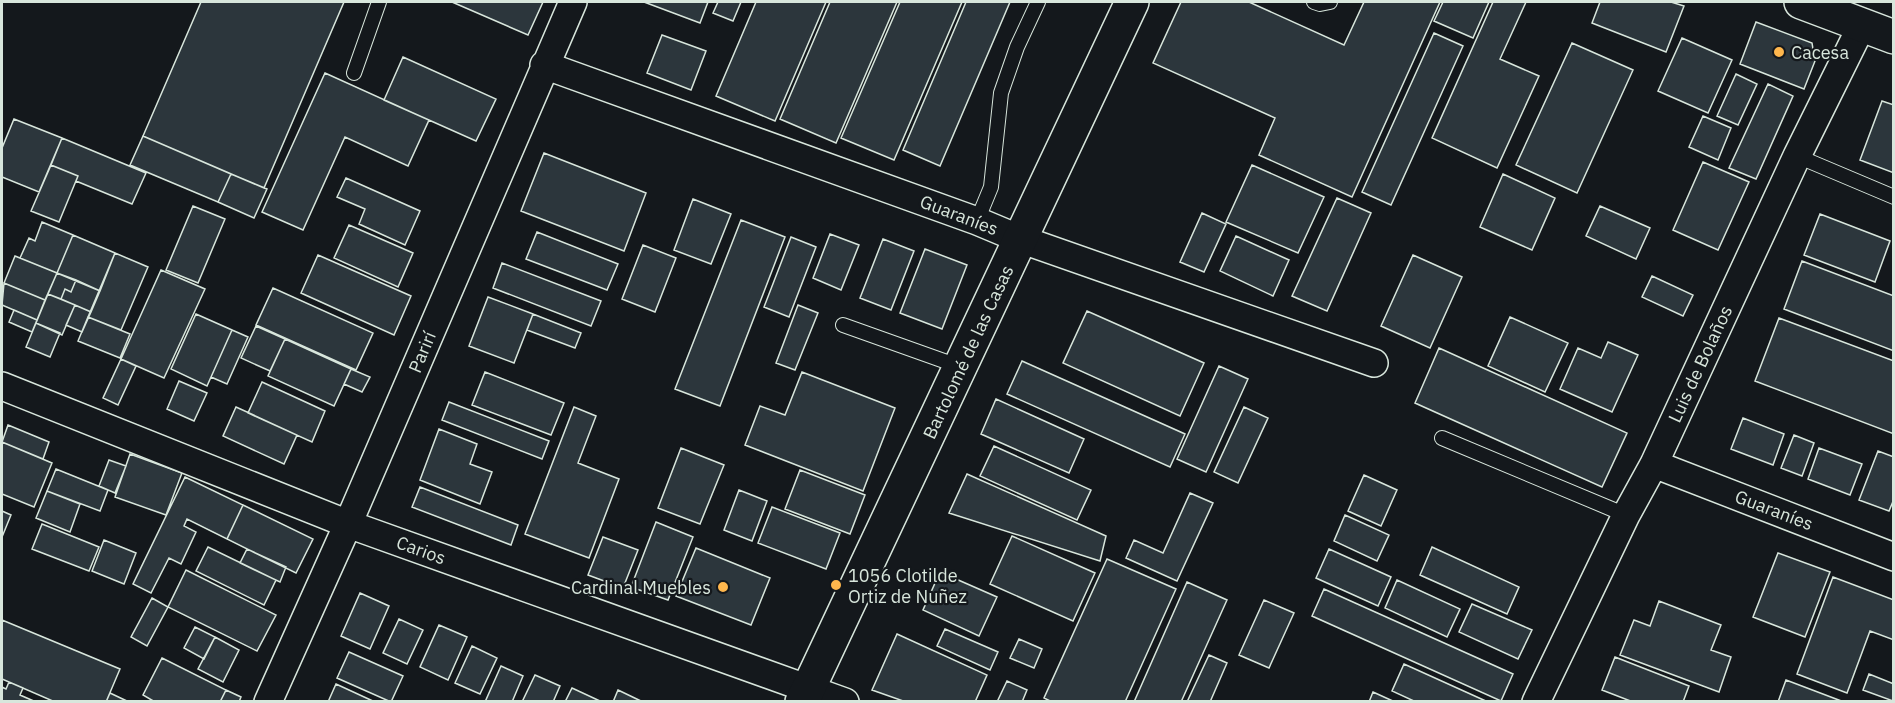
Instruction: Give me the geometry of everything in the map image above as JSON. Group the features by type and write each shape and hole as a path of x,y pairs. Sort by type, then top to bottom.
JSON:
{"main road":[{"name":"Bartolomé de las Casas","path":"806,695 1132,2"},
{"path":"1801,2 1893,37"}],"street":[{"name":"Parirí","path":"268,702 348,524 573,2"},
{"name":"Luis de Bolaños","path":"1536,702 1626,515 1654,464 1797,156 1862,25"},
{"name":"Guaraníes","path":"544,65 977,221 1020,239 1374,363"},
{"name":"Carios","path":"2,386 348,524 806,695 845,702"},
{"name":"Guaraníes","path":"1654,464 1893,557"}],"lane":[{"path":"354,73 379,2"},
{"path":"977,221 991,187 1001,93 1017,47 1038,2"},
{"path":"1314,2 1320,4 1330,2"},
{"path":"1797,156 1893,197"},
{"path":"843,325 962,367"},
{"path":"1442,438 1626,515"}],"building":[{"path":"201,2 344,2 264,188 143,136"},
{"path":"452,2 543,2 528,35"},
{"path":"644,2 708,2 700,23"},
{"path":"718,2 741,2 733,21 713,13"},
{"path":"756,2 826,2 775,121 716,96"},
{"path":"830,2 897,2 836,143 780,119"},
{"path":"900,2 962,2 894,160 841,138"},
{"path":"966,2 1010,2 940,166 903,150"},
{"path":"1181,2 1249,2 1344,45 1364,2 1440,2 1352,197 1259,155 1275,118 1153,63"},
{"path":"1443,2 1489,2 1473,38 1434,21"},
{"path":"1493,2 1526,2 1500,59 1539,76 1497,168 1432,138"},
{"path":"1600,2 1671,2 1684,6 1666,52 1592,23"},
{"name":"Cacesa","path":"1756,22 1812,43 1815,61 1804,89 1740,64"},
{"path":"1434,33 1463,46 1391,205 1362,192"},
{"path":"662,35 706,51 691,90 647,73"},
{"path":"1682,38 1732,60 1708,113 1658,91"},
{"path":"1572,43 1633,70 1577,193 1516,165"},
{"path":"403,57 496,99 476,141 384,100"},
{"path":"325,73 429,120 408,166 345,137 303,230 262,212"},
{"path":"1736,74 1757,84 1738,125 1717,116"},
{"path":"1768,84 1793,96 1756,179 1729,168"},
{"path":"1882,101 1894,105 1894,173 1860,160"},
{"path":"1703,116 1731,128 1718,160 1689,147"},
{"path":"14,119 62,138 39,192 2,177 2,148"},
{"path":"143,136 231,174 218,202 130,165"},
{"path":"62,138 146,173 132,204 76,181 78,176 51,165"},
{"path":"544,153 646,193 624,251 521,211"},
{"path":"1703,162 1749,182 1718,250 1673,230"},
{"path":"51,165 78,176 59,222 31,211"},
{"path":"1252,165 1324,197 1298,253 1226,222"},
{"path":"231,174 267,189 254,218 218,202"},
{"path":"1503,174 1555,198 1532,250 1480,227"},
{"path":"346,178 420,211 405,245 359,224 365,209 337,197"},
{"path":"1337,198 1371,213 1327,311 1292,296"},
{"path":"693,199 731,214 711,264 674,250"},
{"path":"193,206 225,219 198,283 166,270"},
{"path":"1600,206 1650,228 1636,259 1586,236"},
{"path":"1202,213 1226,224 1204,272 1180,262"},
{"path":"1820,214 1890,241 1875,282 1804,255"},
{"path":"741,220 785,237 720,406 675,389"},
{"path":"42,222 73,235 57,273 20,258 29,238 35,241"},
{"path":"349,225 413,253 398,287 334,258"},
{"path":"537,232 618,264 607,290 526,259"},
{"path":"830,234 859,245 841,290 813,278"},
{"path":"73,235 115,253 100,291 57,273"},
{"path":"1236,236 1289,260 1273,296 1220,271"},
{"path":"791,237 816,247 789,317 764,307"},
{"path":"883,239 914,251 891,310 860,298"},
{"path":"643,245 676,258 655,312 622,299"},
{"path":"925,249 967,265 942,329 900,313"},
{"path":"115,253 148,267 121,330 88,317"},
{"path":"318,255 411,296 394,335 301,293"},
{"path":"1413,255 1462,277 1430,348 1381,326"},
{"path":"15,256 57,273 45,300 4,283"},
{"path":"1802,261 1894,296 1894,351 1784,309"},
{"path":"502,263 601,301 591,326 493,288"},
{"path":"161,270 205,289 164,378 121,359"},
{"path":"57,273 76,280 71,292 65,289 61,299 48,294"},
{"path":"1652,276 1693,295 1683,316 1642,297"},
{"path":"76,280 100,291 91,312 61,299 65,289 71,292"},
{"path":"4,283 45,300 37,320 2,305"},
{"path":"273,288 373,333 356,370 256,325"},
{"path":"48,294 75,305 62,335 36,323"},
{"path":"488,297 533,314 514,363 469,346"},
{"path":"75,305 91,312 82,332 66,325"},
{"path":"798,305 818,313 795,370 776,363"},
{"path":"14,310 37,320 32,332 9,322"},
{"path":"1087,311 1204,363 1180,416 1063,363"},
{"path":"196,314 232,330 207,386 171,369"},
{"path":"533,314 581,333 575,348 527,330"},
{"path":"88,317 130,334 120,358 78,341"},
{"path":"1510,317 1568,343 1545,392 1488,366"},
{"path":"1779,318 1894,361 1894,434 1755,381"},
{"path":"36,323 60,333 50,357 26,347"},
{"path":"256,326 285,339 270,371 241,358"},
{"path":"232,330 248,337 227,384 211,377"},
{"path":"285,339 351,369 334,406 268,376"},
{"path":"1608,342 1638,355 1612,412 1560,389 1578,348 1601,358"},
{"path":"1439,348 1627,433 1602,487 1415,403"},
{"path":"121,359 136,366 118,405 103,398"},
{"path":"1022,361 1185,434 1170,467 1007,394"},
{"path":"1219,366 1248,379 1206,472 1177,459"},
{"path":"351,369 370,377 362,392 344,384"},
{"path":"485,372 564,403 551,435 472,405"},
{"path":"802,372 895,408 863,491 745,445 760,406 785,415"},
{"path":"179,381 207,393 194,421 167,409"},
{"path":"262,382 325,411 312,442 248,413"},
{"path":"996,399 1084,439 1069,473 981,434"},
{"path":"449,402 549,441 542,459 442,420"},
{"path":"236,407 297,435 284,464 223,436"},
{"path":"574,407 596,416 578,463 619,479 589,558 525,534"},
{"path":"1244,407 1268,418 1238,483 1214,472"},
{"path":"1743,418 1784,434 1773,465 1731,449"},
{"path":"8,425 49,442 43,459 2,442"},
{"path":"439,429 477,444 470,464 492,472 480,504 420,480"},
{"path":"1794,435 1814,443 1802,476 1781,468"},
{"path":"2,442 52,463 34,507 2,494"},
{"path":"994,446 1091,490 1077,520 980,476"},
{"path":"681,448 724,465 700,524 658,508"},
{"path":"1819,448 1862,464 1850,495 1808,479"},
{"path":"1878,451 1894,457 1894,499 1889,511 1859,500"},
{"path":"130,454 182,473 166,515 115,497"},
{"path":"109,460 126,466 115,493 99,486"},
{"path":"56,469 108,490 100,511 47,491"},
{"path":"800,470 865,495 850,534 785,509"},
{"path":"967,474 1106,536 1100,561 949,513"},
{"path":"1364,475 1397,490 1381,526 1348,511"},
{"path":"185,477 243,505 227,539 187,519 184,526 196,532 181,564 169,558 151,593 133,584"},
{"path":"420,487 518,525 511,545 412,507"},
{"path":"739,490 767,501 752,541 724,530"},
{"path":"47,491 80,504 70,532 36,518"},
{"path":"1190,493 1213,503 1177,581 1126,558 1134,540 1163,553"},
{"path":"243,505 313,539 296,573 227,539"},
{"path":"772,507 840,533 826,569 758,543"},
{"path":"2,511 11,515 2,537"},
{"path":"1345,515 1389,535 1377,561 1334,541"},
{"path":"656,522 693,537 668,600 631,587"},
{"path":"42,524 99,547 89,571 32,549"},
{"path":"1012,536 1095,573 1073,621 990,584"},
{"path":"603,537 638,550 623,588 588,575"},
{"path":"104,540 136,553 124,584 92,571"},
{"path":"208,547 276,580 264,605 196,571"},
{"path":"1432,547 1519,587 1507,614 1420,575"},
{"name":"Cardinal Muebles","path":"696,548 770,578 751,625 676,596"},
{"path":"247,549 286,567 280,582 240,563"},
{"path":"1329,549 1391,577 1378,606 1316,578"},
{"path":"1778,553 1830,572 1805,637 1753,617"},
{"path":"1107,559 1176,589 1125,702 1052,702 1044,698"},
{"path":"186,570 276,615 257,651 168,607"},
{"path":"940,572 997,597 979,636 923,610"},
{"path":"1833,577 1894,600 1894,640 1870,631 1847,693 1797,674"},
{"path":"1397,580 1460,609 1447,637 1385,608"},
{"path":"1187,582 1227,600 1181,702 1134,702"},
{"path":"1324,589 1513,674 1501,701 1312,616"},
{"path":"360,593 389,606 370,649 341,636"},
{"path":"152,598 168,607 147,646 131,637"},
{"path":"1264,600 1294,613 1269,668 1239,655"},
{"path":"1659,601 1721,625 1711,650 1731,657 1719,692 1620,655 1634,620 1650,626"},
{"path":"1472,604 1532,630 1518,659 1459,632"},
{"path":"399,619 423,630 407,664 383,653"},
{"path":"2,620 120,669 106,702 55,702 2,679"},
{"path":"439,625 467,637 448,680 420,667"},
{"path":"195,627 215,637 204,659 184,648"},
{"path":"945,629 998,652 990,670 937,646"},
{"path":"897,634 987,675 975,702 906,702 872,690"},
{"path":"215,637 239,650 223,682 198,669"},
{"path":"1019,639 1042,649 1034,668 1010,658"},
{"path":"472,646 497,658 480,694 455,683"},
{"path":"349,652 403,676 391,702 337,678"},
{"path":"1209,655 1227,663 1210,702 1187,702"},
{"path":"1615,657 1689,686 1683,702 1633,702 1602,690"},
{"path":"162,658 226,690 220,702 155,702 143,695"},
{"path":"1404,664 1488,702 1416,702 1392,691"},
{"path":"501,666 523,676 512,702 485,702"},
{"path":"1869,674 1894,684 1893,701 1863,690"},
{"path":"535,675 560,686 553,702 522,702"},
{"path":"1786,680 1844,702 1778,702"},
{"path":"1007,681 1027,690 1022,702 997,702"},
{"path":"9,682 23,688 20,695 36,702 2,702 2,687 6,689"},
{"path":"336,684 375,702 328,702"},
{"path":"572,688 600,701 600,702 565,702"},
{"path":"226,690 241,697 239,702 220,702"},
{"path":"618,690 643,702 613,702"},
{"path":"1373,692 1395,702 1369,702"},
{"path":"110,693 129,702 106,702"}],"place":[{"name":"Cacesa","path":"1779,52"},
{"name":"1056 Clotilde Ortiz de Nuñez","path":"836,585"},
{"name":"Cardinal Muebles","path":"723,587"}]}
